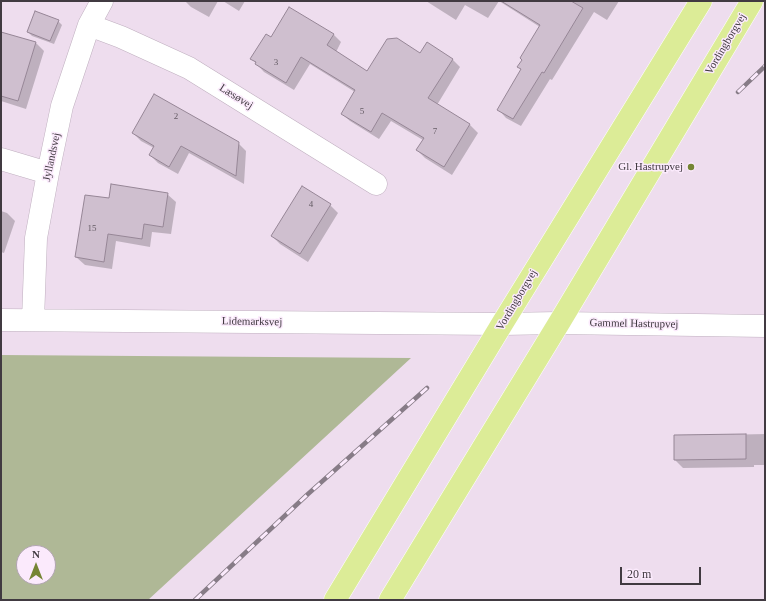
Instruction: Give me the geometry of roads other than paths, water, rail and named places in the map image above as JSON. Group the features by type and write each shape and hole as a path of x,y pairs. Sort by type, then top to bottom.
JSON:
{"main road":[{"name":"Vordingborgvej","path":"335,600 502,324 701,1"},
{"name":"Vordingborgvej","path":"390,600 559,323 752,1"}],"street":[{"name":"Jyllandsvej","path":"33,320 36,238 62,106 89,25 102,1"},
{"name":"Læsøvej","path":"89,25 121,37 188,68 376,184"},
{"path":"1,159 48,173"},
{"name":"Lidemarksvej","path":"1,320 502,324"},
{"name":"Gammel Hastrupvej","path":"502,324 559,323 765,326"}],"railway":[{"path":"738,92 765,66"},
{"path":"195,600 308,494 427,388"}],"place":[{"name":"Gl. Hastrupvej","path":"691,167"}]}
